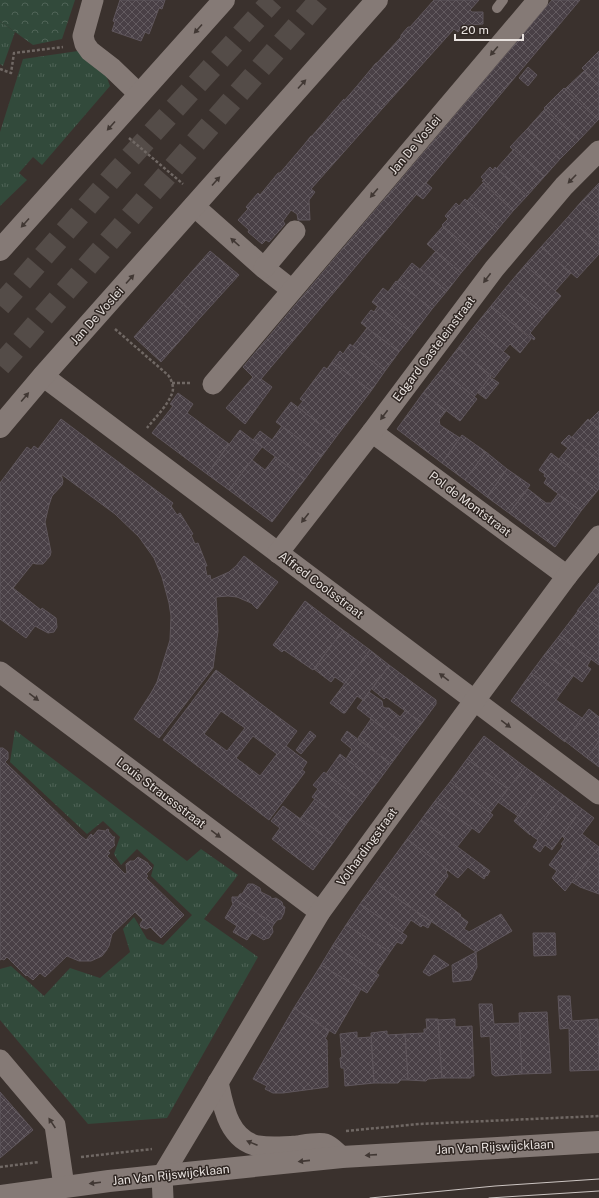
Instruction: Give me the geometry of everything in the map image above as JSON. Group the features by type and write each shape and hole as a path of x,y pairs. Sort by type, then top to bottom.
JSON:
{"main road":[{"path":"0,250 224,0"},
{"name":"Jan De Voslei","path":"0,427 44,376 190,196 377,0"},
{"name":"Jan Van Rijswijcklaan","path":"0,1196 64,1186 342,1157 599,1142"}],"street":[{"path":"93,0 83,36 85,44 90,51 112,68 139,94"},
{"name":"Jan De Voslei","path":"213,384 538,0"},
{"name":"Edgard Casteleinstraat","path":"278,553 372,432 494,269 564,186 599,151"},
{"path":"190,196 264,268 292,290"},
{"path":"264,268 295,231"},
{"name":"Alfred Coolsstraat","path":"44,376 599,794"},
{"name":"Pol de Montstraat","path":"372,432 567,576"},
{"name":"Volhardingstraat","path":"162,1176 320,912 567,576 599,536"},
{"name":"Louis Straussstraat","path":"1,674 320,912"},
{"path":"0,1060 55,1125 64,1186"},
{"path":"218,1082 224,1109 228,1119 237,1133 244,1140 256,1146 274,1148 325,1144 342,1157"},
{"path":"162,1176 163,1198"}],"path":[{"path":"0,69 11,73 14,53 85,44"},
{"path":"125,134 190,196"},
{"path":"112,326 168,375 172,383 173,391 169,400 135,445"},
{"path":"343,1131 419,1124 599,1116"},
{"path":"0,1167 60,1160"}],"green space":[{"path":"0,0 75,0 62,39 33,45 0,21"},
{"path":"0,21 15,32 3,66 0,64"},
{"path":"78,51 106,75 110,86 42,165 33,157 19,173 27,180 0,206 0,132 23,59"},
{"path":"15,730 187,861 201,849 238,875 204,919 258,957 167,1118 88,1124 0,1020 0,969 11,966 44,996 70,968 100,978 130,952 123,929 134,917 147,939 163,945 192,915 151,876 154,865 137,849 121,865 114,854 120,837 103,821 87,834 10,762"}],"building":[{"path":"120,0 165,0 162,9 159,8 149,34 145,32 141,41 112,31 115,22 113,21"},
{"path":"434,0 479,0 470,10 472,12 483,12 483,24 468,25 462,29 461,28 458,32 454,29 382,109 357,86 376,63 401,37 408,27 410,27"},
{"path":"552,0 580,0 261,379 272,387 245,424 226,408 253,377 243,367"},
{"path":"599,51 599,85 582,68"},
{"path":"528,67 537,75 528,86 519,78"},
{"path":"584,71 599,85 598,120 565,89"},
{"path":"357,86 382,109 311,189 315,192 309,200 310,220 298,220 297,214 291,210 283,221 285,224 269,242 266,240 262,244 248,232 249,230 238,220 248,209 246,207 258,193 260,195"},
{"path":"564,88 598,120 579,140 544,108"},
{"path":"545,109 579,140 560,159 527,129"},
{"path":"527,129 560,159 544,177 510,147"},
{"path":"514,149 544,177 527,196 497,168"},
{"path":"490,167 493,170 495,167 527,196 513,211 482,181 484,180 481,177"},
{"path":"426,183 432,188 423,199 416,194"},
{"path":"483,183 513,211 498,229 467,201"},
{"path":"599,183 599,217 581,202"},
{"path":"465,199 498,229 476,255 442,225 448,219 445,216 456,203 459,206"},
{"path":"581,202 599,217 599,244 568,217"},
{"path":"568,217 599,244 599,254 577,278 541,247"},
{"path":"443,226 476,255 461,273 427,244"},
{"path":"541,247 571,273 555,291 525,265"},
{"path":"210,251 239,275 199,319 172,294"},
{"path":"436,251 461,273 447,291 420,269"},
{"path":"412,263 447,291 432,309 397,282"},
{"path":"525,265 561,296 545,315 508,285"},
{"path":"396,281 432,309 413,334 372,302 383,288 388,292"},
{"path":"508,285 545,315 530,333 535,338 534,340 491,306"},
{"path":"172,294 199,319 161,362 134,337"},
{"path":"378,306 413,334 399,352 361,323 371,310 374,312"},
{"path":"491,306 531,339 520,353 510,344 503,352 474,327"},
{"path":"474,327 510,357 494,378 458,348"},
{"path":"367,328 399,352 385,371 353,346"},
{"path":"350,344 385,371 371,391 332,362 340,351 343,354"},
{"path":"458,348 491,376 474,397 441,370"},
{"path":"332,362 371,391 336,437 298,407 303,401 300,399 324,367 327,369"},
{"path":"441,370 477,399 460,421 423,393"},
{"path":"490,377 499,383 486,399 478,393"},
{"path":"178,393 193,404 187,413 229,444 207,474 152,433 173,406 170,404"},
{"path":"423,393 446,411 439,420 440,425 460,438 442,463 397,429"},
{"path":"291,402 336,437 322,456 276,422"},
{"path":"599,411 599,429 590,420"},
{"path":"61,419 173,503 171,506 177,515 180,513 193,534 191,535 195,544 198,543 207,566 205,566 207,576 210,575 211,580 229,572 244,556 278,582 257,609 251,603 237,597 216,597 218,631 213,668 159,738 134,719 157,682 170,640 171,616 162,577 154,558 139,537 115,514 61,474 63,481 62,485 52,496 45,522 51,552 50,556 43,564 33,563 13,588 41,610 42,608 56,618 57,627 54,632 48,633 35,626 26,638 0,619 0,483 27,447 31,450 34,446 38,449"},
{"path":"588,419 599,429 599,460 572,437"},
{"path":"282,426 322,456 305,479 253,440 260,431 272,440"},
{"path":"240,430 262,447 229,490 207,474"},
{"path":"462,435 486,452 465,480 442,463"},
{"path":"569,435 599,460 598,490 559,459 568,448 561,443"},
{"path":"486,452 507,469 487,497 465,480"},
{"path":"551,453 598,490 581,511 544,483 547,478 544,476 545,474 539,470"},
{"path":"275,457 305,479 272,522 229,490 252,460 265,470"},
{"path":"507,469 530,485 509,513 487,497"},
{"path":"528,489 546,503 551,503 558,494 581,511 555,547 509,513"},
{"path":"599,583 599,597 592,592"},
{"path":"592,592 599,597 599,627 577,611"},
{"path":"305,601 343,630 313,670 284,650 282,652 273,645"},
{"path":"578,611 599,627 599,665 559,636"},
{"path":"343,630 370,650 345,684 335,677 331,682 314,669"},
{"path":"559,636 591,659 587,666 591,669 582,682 545,654"},
{"path":"370,650 389,665 363,700 357,696 345,713 343,713 330,703"},
{"path":"545,654 574,675 560,694 531,673"},
{"path":"389,665 436,700 436,704 422,723 386,697 384,699 372,689"},
{"path":"216,670 297,731 286,746 307,762 302,770 305,772 269,820 163,740","holes":["221,711 245,728 227,751 204,734","253,736 277,754 260,776 236,758"]},
{"path":"531,673 560,694 556,700 582,718 565,742 511,701"},
{"path":"369,692 382,701 383,707 389,708 400,717 405,711 422,723 405,745 357,708"},
{"path":"589,709 599,717 599,741 587,758 565,741"},
{"path":"371,719 405,745 391,764 358,738"},
{"path":"310,731 316,736 301,754 296,750"},
{"path":"347,731 391,764 377,783 346,759 352,749 341,740"},
{"path":"484,736 525,767 508,789 467,759"},
{"path":"599,741 599,767 587,758"},
{"path":"0,748 3,748 8,752 8,759 5,762 86,840 91,834 93,836 98,830 109,830 108,831 113,837 115,837 115,845 108,851 110,853 107,856 125,874 127,873 126,864 130,861 134,861 138,857 148,863 152,868 146,874 148,876 146,878 184,915 161,938 150,927 146,929 141,927 140,924 143,920 135,912 112,934 109,946 102,956 91,961 79,961 67,956 45,977 40,973 33,980 27,975 26,976 7,957 4,960 0,960"},
{"path":"340,754 377,783 363,802 326,774"},
{"path":"467,759 508,789 490,813 450,782"},
{"path":"525,767 544,781 518,816 498,802"},
{"path":"324,772 363,802 347,823 312,797 318,789 313,785"},
{"path":"544,781 563,795 532,836 514,821"},
{"path":"450,782 493,815 479,833 435,801"},
{"path":"563,795 582,809 552,850 545,845 540,852 533,847 538,840 532,836"},
{"path":"315,799 347,823 333,843 300,819"},
{"path":"435,801 472,828 457,847 421,820"},
{"path":"283,806 333,843 313,870 272,839 280,828 271,821"},
{"path":"582,809 594,818 582,834 599,847 565,891 552,878 557,871 549,865 563,846 561,844 565,839 562,836"},
{"path":"421,820 490,871 487,876 486,875 484,879 468,867 458,878 407,839"},
{"path":"407,839 448,870 446,872 448,876 434,895 468,922 464,929 469,932 501,914 512,931 476,952 375,883"},
{"path":"599,847 599,894 580,887 572,882"},
{"path":"375,883 431,922 428,928 423,925 421,927 411,920 402,933 360,904"},
{"path":"248,884 253,884 260,888 261,892 271,897 271,899 276,898 282,902 283,906 285,907 281,919 277,920 274,924 232,897 238,897 242,894"},
{"path":"232,897 274,924 272,927 273,932 269,938 264,940 252,933 247,940 233,932 237,926 225,918 233,904"},
{"path":"360,904 407,936 402,944 397,942 390,952 346,925"},
{"path":"346,925 390,952 376,973 333,945"},
{"path":"533,933 555,933 556,955 534,956"},
{"path":"333,945 379,975 367,993 321,965"},
{"path":"476,952 477,967 471,980 453,982 452,965"},
{"path":"434,955 449,965 429,976 423,972"},
{"path":"321,965 361,989 335,1034 294,1008"},
{"path":"558,996 570,996 572,1021 598,1019 599,1070 570,1071 569,1028 560,1029"},
{"path":"479,1004 492,1004 494,1024 520,1023 522,1074 495,1076 492,1074 490,1036 481,1037"},
{"path":"294,1008 329,1031 325,1039 327,1040 328,1087 273,1093 265,1089 267,1086 253,1079"},
{"path":"547,1012 551,1073 522,1074 519,1013"},
{"path":"426,1019 438,1019 442,1078 428,1079 426,1081 408,1080 405,1034 424,1033 424,1029 427,1029"},
{"path":"455,1019 455,1027 472,1026 474,1076 471,1076 471,1078 442,1078 438,1020"},
{"path":"387,1031 387,1035 405,1034 408,1080 401,1080 398,1083 374,1083 371,1033"},
{"path":"357,1032 357,1038 371,1037 374,1083 345,1086 344,1068 341,1068 340,1058 342,1057 340,1034"},
{"path":"0,1092 33,1130 0,1158"}],"tunnel":[{"path":"0,306 118,171 273,0"},
{"path":"0,366 320,0"}],"tram line":[{"path":"370,1198 495,1186 599,1179"},
{"path":"489,1198 599,1191"}]}
